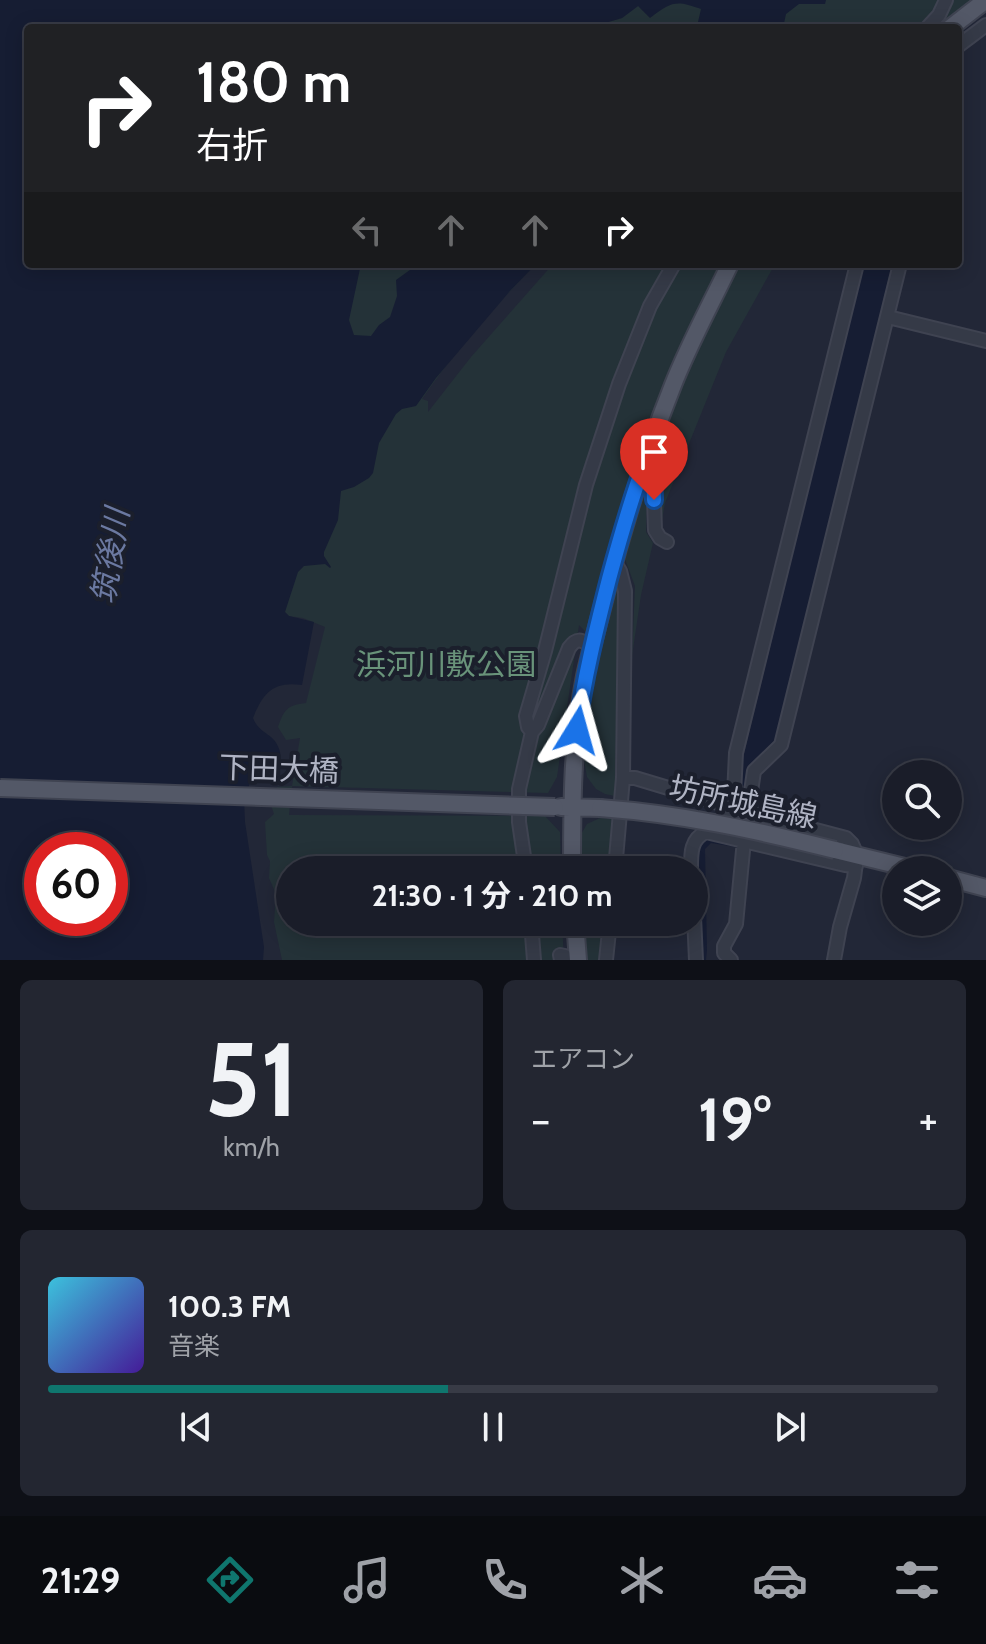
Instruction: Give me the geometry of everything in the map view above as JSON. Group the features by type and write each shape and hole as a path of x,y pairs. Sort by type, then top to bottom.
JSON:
{"main road":[{"path":"955,24 986,0"},
{"path":"570,856 564,807 584,678 614,561 638,481 674,383 728,268"},
{"name":"下田大橋","path":"0,788 564,807"},
{"name":"坊所城島線","path":"564,807 647,812 717,822 835,850 857,861 882,865"},
{"path":"962,882 986,888"},
{"path":"576,936 578,960"}],"street":[{"path":"931,24 946,0"},
{"path":"962,43 986,25"},
{"path":"532,732 526,716 586,485 624,371 650,306 672,268"},
{"path":"722,835 734,795 736,753 856,268"},
{"path":"748,812 754,771 781,745 899,268"},
{"path":"888,317 986,341"},
{"path":"647,456 653,470 655,530 667,542"},
{"path":"614,561 625,591 623,778 616,856"},
{"path":"524,856 519,822 519,789 532,732 538,725 569,648 580,639 592,646"},
{"path":"623,778 635,778 846,838 852,844 857,861 834,960"},
{"path":"692,856 698,835 706,832 845,865 857,861"},
{"path":"698,936 701,956 728,956 724,946 736,924 744,840"},
{"path":"532,936 534,960"},
{"path":"606,960 609,936"},
{"path":"561,960 560,955 568,960"}],"green space":[{"path":"720,0 723,24 601,24 622,18 638,6"},
{"path":"787,0 972,0 940,24 763,24"},
{"path":"334,268 479,268 356,346 318,312"},
{"name":"浜河川敷公園","path":"532,268 476,329 422,399 428,401 428,412 471,357 549,268 720,268 625,498 587,633 579,625 557,777 548,793 292,786 300,738 286,740 278,727 287,709 306,703 325,627 285,612 288,510"},
{"path":"735,268 773,268 726,352 665,503 660,531 658,446 685,373"},
{"path":"642,487 647,491 646,532 653,543 632,656 635,586 623,554"},
{"path":"618,585 615,796 596,789 587,777 584,760 588,700"},
{"path":"292,786 289,815 545,816 560,832 561,856 276,856 276,894 269,878 265,822 274,814 271,805 277,787"},
{"path":"600,818 614,819 610,856 581,856 580,836 587,824"},
{"path":"277,936 563,936 564,960 282,960"},
{"path":"582,936 603,936 600,960 585,960"}],"water":[{"name":"筑後川","path":"0,0 826,0 825,4 799,4 786,14 784,24 690,24 698,22 701,9 680,3 669,5 650,18 638,6 622,18 601,24 24,24 24,268 360,268 349,320 354,335 371,336 390,317 397,296 396,280 413,268 532,268 436,378 416,406 402,409 396,414 379,443 373,473 369,478 341,491 338,520 324,552 331,567 325,564 304,566 298,572 285,612 289,616 314,622 302,685 276,687 265,696 257,709 253,718 278,746 280,761 277,770 267,767 260,769 252,778 244,798 264,947 263,960 0,960"},
{"path":"863,268 891,268 776,739 751,764 747,786 740,785 742,762"},
{"path":"706,838 737,844 736,847 711,843 705,849 705,856 698,856 701,843"},
{"path":"700,936 707,936 706,960 700,960"}],"route":[{"path":"577,730 584,678 598,621 647,456 653,470 654,500"}]}
